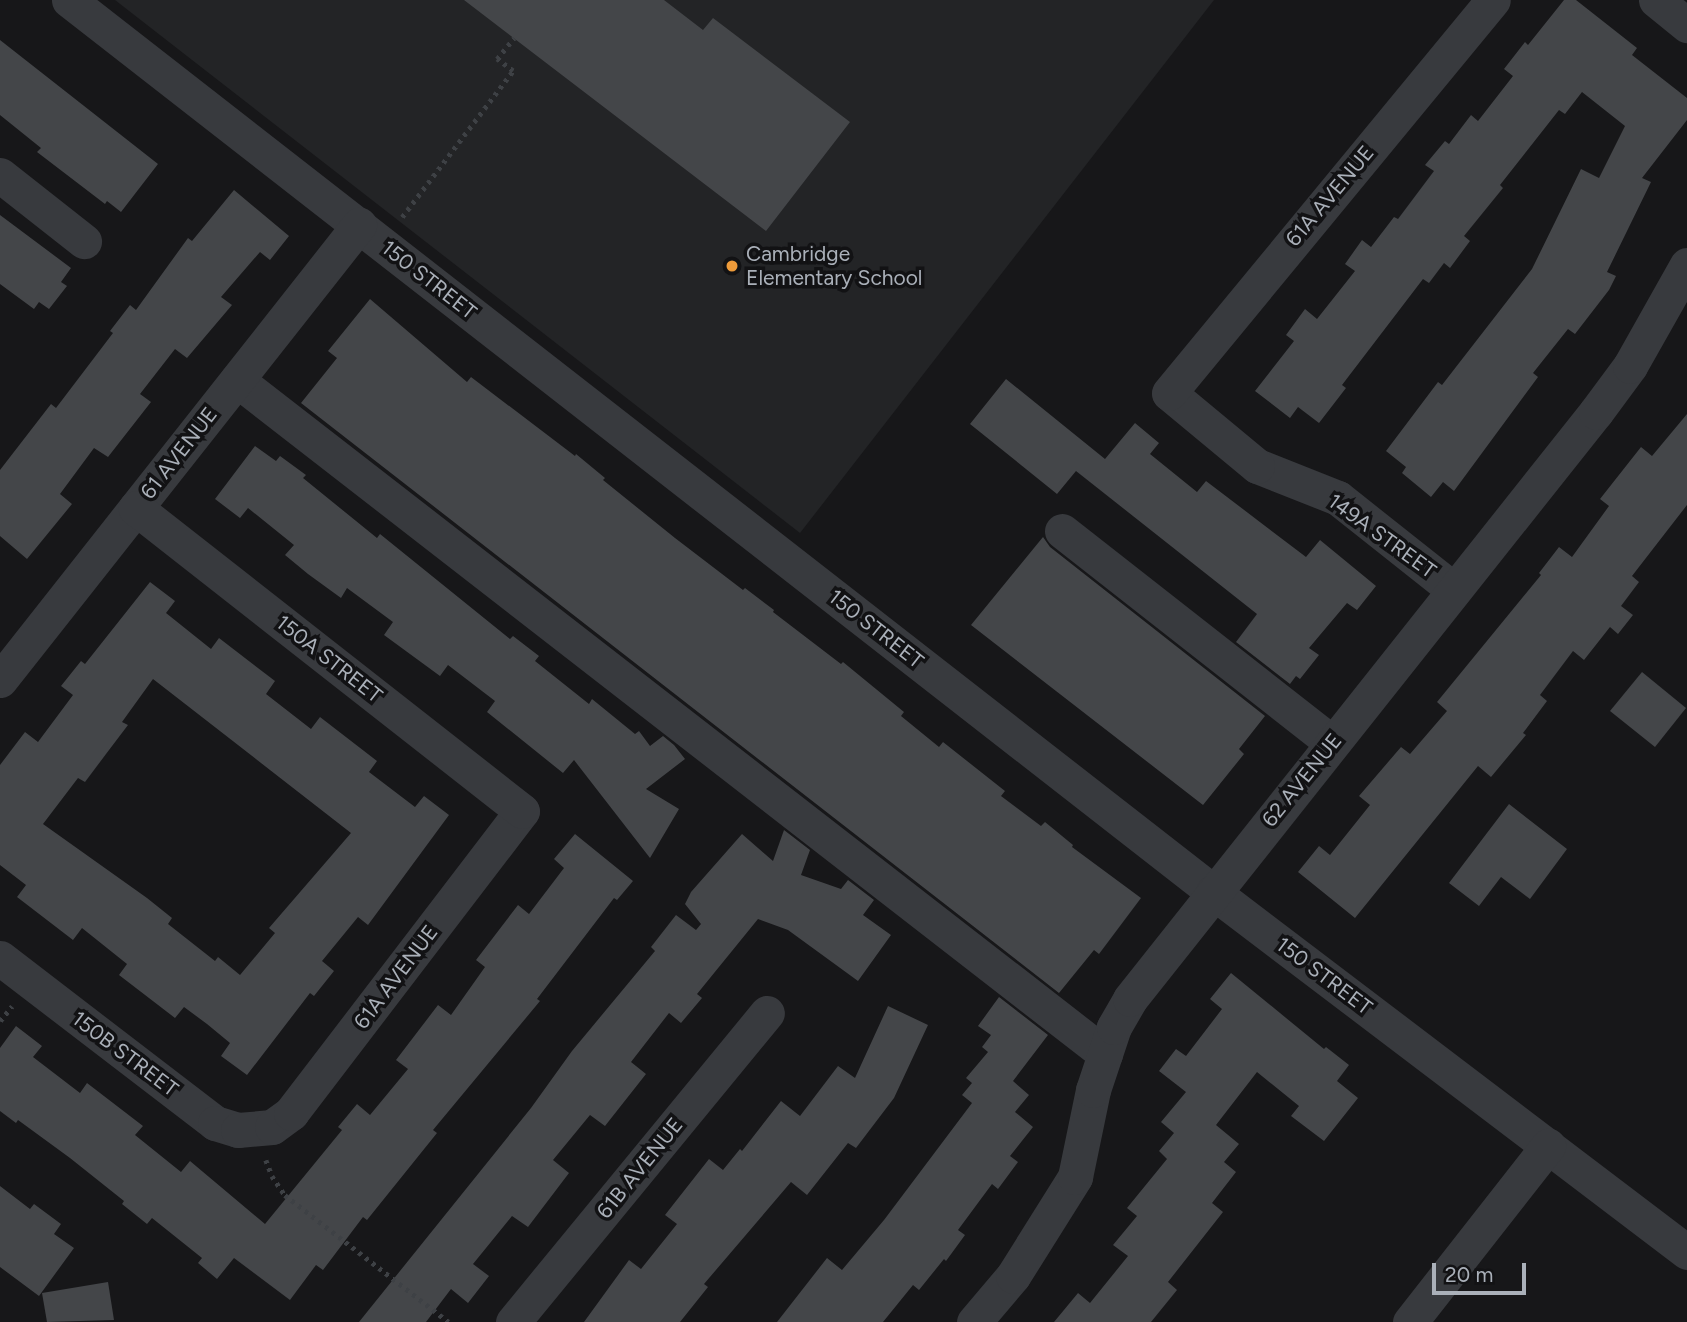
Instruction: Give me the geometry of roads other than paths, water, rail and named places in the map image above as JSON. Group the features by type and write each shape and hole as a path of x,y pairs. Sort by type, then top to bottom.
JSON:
{"street":[{"name":"150 STREET","path":"69,0 1213,892 1687,1252"},
{"name":"61A AVENUE","path":"1169,393 1493,0"},
{"path":"1656,0 1687,24"},
{"path":"0,174 84,241"},
{"name":"61 AVENUE","path":"0,680 359,225"},
{"name":"62 AVENUE","path":"974,1322 1013,1276 1075,1177 1093,1090 1114,1027 1130,999 1630,366 1687,265"},
{"path":"237,380 1105,1054"},
{"name":"149A STREET","path":"1169,393 1256,466 1338,498 1454,590"},
{"name":"150A STREET","path":"136,508 523,811"},
{"path":"1062,531 1332,743"},
{"name":"61A AVENUE","path":"263,1145 272,1127 291,1113 523,811"},
{"name":"150B STREET","path":"0,958 215,1123 238,1130 263,1145"},
{"name":"61B AVENUE","path":"513,1322 767,1013"},
{"path":"1410,1322 1548,1146"}],"place":[{"name":"Cambridge Elementary School","path":"732,266"}]}
